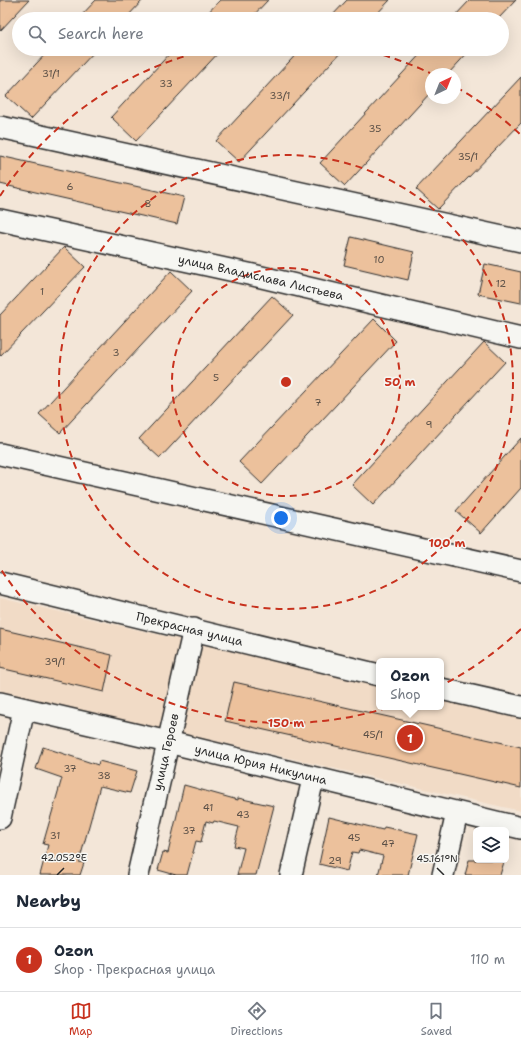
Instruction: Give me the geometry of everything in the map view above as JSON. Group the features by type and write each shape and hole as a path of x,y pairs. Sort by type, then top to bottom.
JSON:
{"street":[{"path":"0,127 521,241"},
{"name":"улица Владислава Листьева","path":"0,220 253,276 521,338"},
{"path":"0,454 521,572"},
{"name":"Прекрасная улица","path":"0,583 376,674"},
{"name":"улица Героев","path":"138,875 194,629"},
{"path":"444,690 521,707"},
{"name":"улица Юрия Никулина","path":"0,703 168,742 521,828"},
{"path":"0,818 24,709"},
{"path":"291,875 313,778"},
{"path":"443,875 457,813"}],"shaded area":[{"path":"0,598 376,684 376,710 444,710 444,700 521,718 521,811 0,692"}],"building":[{"path":"0,0 29,0 18,12 12,12 12,18 0,31"},
{"path":"96,0 143,0 132,12 85,12"},
{"path":"220,0 268,0 257,12 209,12"},
{"path":"347,0 390,0 379,12 336,12"},
{"path":"470,0 516,0 505,12 459,12"},
{"path":"43,56 90,56 31,119 6,96"},
{"path":"168,56 215,56 136,141 111,117"},
{"path":"295,56 337,56 239,162 216,141"},
{"path":"419,56 465,56 454,68 425,68 425,99 345,186 320,163"},
{"path":"521,77 521,123 438,209 416,189"},
{"path":"0,156 184,197 177,224 0,184"},
{"path":"351,237 414,252 408,280 344,265"},
{"path":"64,247 85,267 0,356 0,315"},
{"path":"485,264 521,272 521,303 478,294"},
{"path":"171,271 192,291 60,433 39,414"},
{"path":"272,296 293,315 160,458 139,439"},
{"path":"374,319 396,341 262,484 239,462"},
{"path":"484,342 505,362 373,505 352,485"},
{"path":"521,438 521,488 481,533 456,511"},
{"path":"0,629 112,655 104,692 0,668"},
{"path":"234,682 521,747 521,788 225,721"},
{"path":"43,747 98,765 99,761 137,771 130,793 100,786 79,862 84,863 80,875 40,875 48,845 43,844 62,778 36,769"},
{"path":"184,785 238,800 238,798 274,806 256,875 237,875 244,848 234,846 239,827 214,821 213,823 206,821 201,842 196,841 187,875 176,875 158,870 163,852 168,853"},
{"path":"329,817 383,830 384,827 418,834 408,875 378,875 383,856 359,850 358,853 352,852 347,871 319,864"},
{"path":"469,860 473,860 473,863 504,863 500,875 465,875"}],"place":[{"name":"Ozon","path":"410,738"}]}
